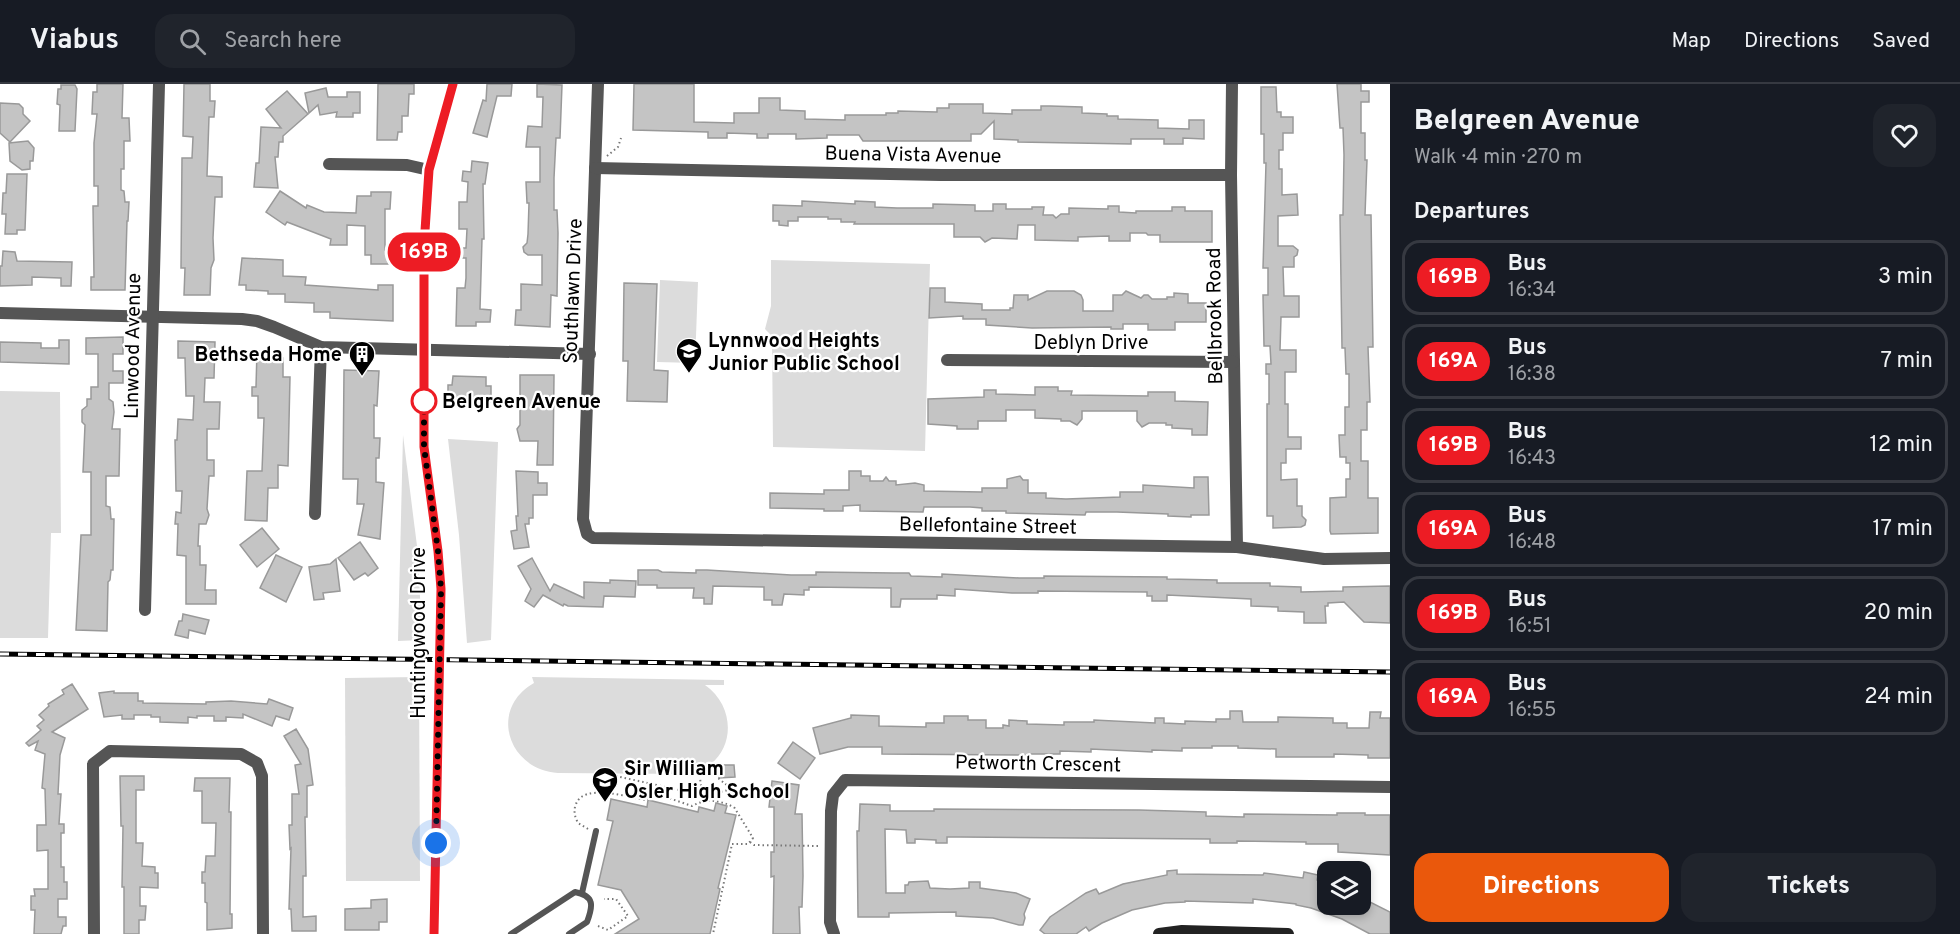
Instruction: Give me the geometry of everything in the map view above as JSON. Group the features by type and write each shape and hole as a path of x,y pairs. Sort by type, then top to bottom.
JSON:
{"street":[{"name":"Linwood Avenue","path":"145,610 159,84"},
{"name":"Huntingwood Drive","path":"434,934 441,589 424,447 424,246 429,170 453,84"},
{"name":"Southlawn Drive","path":"587,534 584,519 598,84"},
{"name":"Bellbrook Road","path":"1232,84 1231,175 1237,547"},
{"path":"329,164 406,165 429,170"},
{"name":"Buena Vista Avenue","path":"595,168 953,175 1231,175"},
{"path":"0,313 257,321 321,347 590,354"},
{"path":"315,514 321,347"},
{"name":"Deblyn Drive","path":"948,360 1234,362"},
{"name":"Bellefontaine Street","path":"587,534 601,540 1237,547 1324,559 1390,558"},
{"path":"94,934 93,764 110,751 241,754 257,763 262,776 263,934"},
{"name":"Petworth Crescent","path":"834,934 830,922 833,795 845,780 1390,788"},
{"path":"1159,934 1182,931 1288,934"}],"lane":[{"path":"582,893 593,830"},
{"path":"511,934 575,892 582,893 589,899 591,911 587,922 569,934"}],"path":[{"path":"606,158 618,147 621,138"},
{"path":"607,774 706,796 729,789 714,776 710,766"},
{"path":"699,771 703,800"},
{"path":"593,830 578,823 574,809 578,800 592,792 645,800 652,796 692,806 703,800 734,807 753,838 748,844 732,844 713,934"},
{"path":"750,842 754,845 831,846"},
{"path":"598,926 608,930 628,916 616,899 604,899"}],"shaded area":[{"path":"771,260 930,264 925,451 773,447 772,336 765,329 771,306"},
{"path":"660,280 698,282 695,363 657,362"},
{"path":"0,391 60,392 61,533 51,533 48,638 0,638"},
{"path":"403,435 418,554 422,640 398,641"},
{"path":"448,439 498,442 491,640 467,643 459,535"},
{"path":"419,677 420,881 346,881 345,678"},
{"path":"532,677 724,680 724,685 705,685 717,696 724,709 728,723 727,737 714,761 702,770 686,774 558,773 541,769 527,761 516,750 510,737 508,722 511,708 520,694 534,683"}],"building":[{"path":"97,84 123,84 122,118 129,118 130,141 124,141 124,169 121,169 121,190 124,191 125,202 129,202 125,290 91,290 91,277 94,277 93,206 98,206 98,186 94,186 97,114 92,114 93,92 97,92"},
{"path":"184,84 210,84 210,101 215,101 214,117 209,117 207,176 222,177 222,197 215,197 214,260 211,268 210,295 184,295 185,268 181,268 182,158 192,158 193,137 183,136"},
{"path":"378,84 414,84 414,94 409,94 408,116 402,116 402,132 398,132 397,140 377,140"},
{"path":"487,84 512,84 511,96 497,96 487,137 473,133 483,100 486,101"},
{"path":"537,84 562,85 560,138 556,138 554,178 554,210 557,210 558,233 557,296 551,295 550,327 515,325 516,310 521,310 521,284 542,285 542,255 528,255 524,252 523,247 527,243 528,234 529,203 527,203 526,182 540,182 540,147 526,147 528,126 542,127 543,97 537,97"},
{"path":"634,84 694,84 694,122 734,123 734,113 759,113 759,98 780,98 780,110 805,111 805,119 845,120 845,115 886,115 886,113 898,113 898,111 937,112 937,108 949,108 949,104 983,104 983,113 1012,114 1012,110 1041,110 1041,106 1082,107 1082,113 1107,114 1107,116 1118,116 1118,119 1158,120 1158,128 1189,129 1189,120 1204,120 1204,139 1183,138 1183,144 1164,144 1164,139 1131,139 1131,144 1018,142 1018,140 994,139 994,121 981,134 971,134 971,141 863,141 859,135 827,135 827,138 796,139 796,134 768,134 768,138 757,138 757,134 727,133 727,138 708,138 708,132 633,130"},
{"path":"1337,84 1361,84 1361,91 1369,91 1369,102 1361,102 1361,133 1365,133 1365,160 1367,160 1365,215 1371,215 1373,347 1368,347 1370,402 1367,402 1367,430 1361,430 1361,461 1368,461 1368,498 1378,498 1378,533 1331,534 1330,531 1330,498 1346,497 1346,479 1350,479 1350,463 1346,463 1346,457 1340,457 1339,435 1345,435 1345,407 1349,407 1349,374 1346,374 1345,348 1342,348 1340,215 1343,215 1344,155"},
{"path":"61,85 75,85 77,89 75,131 59,131 60,105 57,104 58,89 61,89"},
{"path":"1261,87 1276,87 1277,112 1281,112 1281,117 1293,117 1293,133 1283,133 1283,150 1279,150 1279,169 1282,169 1282,195 1297,194 1298,215 1278,216 1278,246 1293,246 1298,250 1294,257 1294,267 1283,267 1284,296 1299,296 1299,317 1281,317 1280,350 1296,350 1296,372 1285,372 1285,404 1288,404 1288,437 1301,437 1301,449 1286,449 1286,463 1281,463 1281,480 1297,479 1297,506 1302,506 1302,516 1306,520 1305,525 1301,527 1273,528 1273,516 1267,516 1269,374 1266,374 1266,364 1271,364 1270,346 1264,346 1263,295 1268,295 1268,268 1263,268 1266,163 1264,163 1264,134 1261,134"},
{"path":"326,88 328,97 347,97 347,92 360,92 360,113 353,113 353,117 336,117 337,112 320,115 318,105 309,113 305,93"},
{"path":"287,91 308,114 283,136 283,142 279,142 278,157 275,157 278,188 254,187 256,163 259,163 261,127 281,128 266,109"},
{"path":"0,103 19,104 23,108 23,114 30,121 10,142 0,133"},
{"path":"28,141 34,148 33,161 30,161 30,169 22,170 10,161 9,143"},
{"path":"472,161 488,163 485,184 483,184 484,239 482,239 480,309 491,310 490,322 476,322 476,326 456,326 457,288 465,288 466,278 466,258 458,258 458,248 466,248 467,229 459,229 459,202 467,202 468,182 462,181 463,171 471,172"},
{"path":"7,174 27,174 25,230 17,230 17,234 5,234 6,214 2,214"},
{"path":"280,191 306,208 307,205 324,212 356,213 357,196 371,196 371,192 391,192 390,209 385,209 385,250 389,250 389,264 371,264 371,255 365,255 365,226 347,225 347,245 330,245 331,239 287,222 285,225 266,212"},
{"path":"802,201 855,204 855,201 875,202 875,207 897,208 933,208 933,204 975,205 975,211 993,211 993,204 1006,204 1006,209 1044,207 1043,215 1053,215 1056,218 1061,214 1069,214 1069,208 1108,209 1108,206 1119,206 1119,212 1136,213 1136,211 1172,211 1172,207 1185,207 1185,211 1212,211 1212,242 1160,242 1160,235 1146,233 1130,233 1130,241 1109,241 1109,236 1078,237 1078,241 1035,240 1035,225 1018,225 1017,239 992,238 985,242 980,237 954,237 954,224 854,224 855,222 841,222 841,219 828,219 828,217 798,217 798,221 788,221 788,226 779,225 779,221 773,221 773,205 802,206"},
{"path":"3,251 15,252 17,261 72,262 71,286 61,286 61,278 32,277 32,285 0,286"},
{"path":"242,258 283,260 283,276 306,277 305,285 378,290 378,285 393,285 393,321 330,318 330,312 314,312 314,303 285,302 285,294 246,290 246,285 239,285"},
{"path":"624,283 657,284 654,370 668,371 667,402 627,401 628,361 623,361"},
{"path":"930,288 945,288 945,302 982,304 982,310 1010,310 1013,308 1014,295 1028,295 1028,300 1047,291 1074,291 1081,295 1083,311 1113,311 1113,295 1122,295 1126,291 1141,298 1148,295 1152,299 1167,299 1167,297 1174,297 1174,293 1188,294 1188,303 1206,303 1206,322 1175,322 1175,330 1148,330 1148,324 1123,324 1123,329 1111,329 1111,327 1032,328 986,325 986,319 963,319 963,316 929,318"},
{"path":"123,337 123,354 113,354 113,371 123,371 123,383 109,383 109,399 113,402 114,412 112,429 120,429 119,476 106,476 106,506 110,507 111,519 114,519 113,570 111,570 108,582 107,631 76,630 81,535 91,535 91,472 83,472 85,425 82,422 82,410 87,406 87,399 91,399 91,387 98,387 98,354 86,354 86,338"},
{"path":"59,340 69,340 69,364 0,362 0,342 41,343 41,348 59,348"},
{"path":"178,341 215,342 214,378 205,378 204,402 220,402 219,429 207,429 207,460 214,460 214,476 209,476 207,509 209,515 206,524 199,524 198,546 200,546 200,565 206,565 205,590 216,590 216,604 186,604 186,556 177,555 178,524 175,524 176,512 181,513 182,491 176,491 175,440 177,440 178,419 193,420 194,396 186,396 185,358 178,358"},
{"path":"257,351 274,352 273,358 283,358 283,377 290,377 288,466 278,465 278,488 268,488 267,521 245,520 247,471 262,471 264,418 258,418 258,396 252,396 252,387 256,387"},
{"path":"344,370 379,371 377,406 374,405 374,438 380,438 379,458 376,458 376,482 384,483 380,539 358,535 364,504 357,504 358,479 343,479"},
{"path":"520,375 554,375 553,465 537,465 538,441 520,441 517,429 520,425"},
{"path":"453,376 486,377 486,386 491,386 491,402 448,402 448,385 452,385"},
{"path":"1035,387 1058,387 1058,391 1072,391 1071,395 1148,396 1148,392 1175,392 1175,401 1208,402 1207,435 1192,435 1192,429 1172,428 1172,425 1166,425 1166,423 1149,423 1142,427 1137,421 1137,411 1082,411 1082,419 1077,425 1070,421 1061,421 1061,419 1035,418 1035,410 1006,410 1006,421 978,421 978,429 957,429 957,426 928,424 928,399 984,397 984,390 996,390 996,394 1035,395"},
{"path":"516,471 538,472 538,483 547,483 547,495 533,495 533,518 529,518 529,524 525,524 529,547 514,549 511,531 517,530"},
{"path":"849,471 861,471 861,476 870,476 870,481 883,481 886,477 889,481 896,481 896,485 915,483 924,485 924,491 982,492 982,488 1007,488 1007,479 1020,476 1023,480 1028,480 1028,493 1046,493 1046,498 1066,499 1120,497 1120,492 1143,492 1143,485 1194,488 1194,477 1208,477 1209,515 1191,515 1191,517 1117,512 1086,512 1085,515 1006,513 1006,511 982,511 982,508 970,507 924,507 923,512 860,511 860,505 843,506 843,511 770,508 770,493 824,494 824,490 849,490"},
{"path":"262,528 279,549 257,567 240,545"},
{"path":"360,542 378,568 368,576 365,573 354,580 338,558"},
{"path":"276,555 302,567 286,602 260,588"},
{"path":"532,558 550,591 554,584 584,598 584,582 636,581 635,597 604,596 603,607 564,604 563,606 543,595 534,607 525,601 531,589 518,566"},
{"path":"336,559 340,591 323,593 324,599 314,600 309,567 330,564"},
{"path":"638,570 696,573 696,570 707,570 791,575 816,575 816,572 909,573 911,576 942,577 942,574 1019,578 1044,578 1044,576 1167,577 1167,579 1217,580 1217,583 1270,583 1270,586 1301,587 1301,592 1343,591 1343,587 1390,586 1390,623 1364,622 1344,602 1328,603 1328,606 1325,606 1326,623 1304,623 1304,612 1278,611 1278,607 1251,606 1251,599 1167,595 1167,601 1152,601 1152,596 1147,596 1147,592 1038,591 1038,593 1012,593 955,589 955,596 937,595 937,599 901,599 900,607 891,607 891,588 809,587 809,590 804,590 804,595 784,594 782,605 772,605 772,600 764,600 764,587 713,586 712,604 704,604 704,598 693,598 694,588 657,588 657,585 638,585"},
{"path":"183,614 209,620 205,634 189,630 188,638 175,635"},
{"path":"72,684 88,709 52,732 65,738 60,755 58,794 61,794 59,824 64,824 64,833 61,833 61,867 64,867 64,882 67,882 67,899 58,899 58,917 66,917 66,926 63,926 61,934 34,934 35,910 31,910 31,896 35,896 34,889 48,889 48,850 37,851 37,825 46,825 45,789 42,788 45,754 35,750 38,741 29,746 26,743 41,730 37,726 44,720 39,715 49,706 48,704 64,694 62,690"},
{"path":"114,691 114,693 138,693 138,701 143,701 143,703 206,704 206,702 231,701 267,704 269,699 293,708 289,720 276,716 272,726 243,714 243,718 226,717 226,721 214,721 214,716 188,717 188,723 160,722 160,717 151,717 151,715 134,715 134,719 122,719 122,715 104,717 99,693"},
{"path":"1230,711 1242,711 1243,722 1278,722 1278,717 1333,718 1333,723 1347,723 1347,728 1369,728 1370,712 1381,712 1380,718 1390,718 1390,758 1334,754 1334,757 1276,757 1276,749 1238,748 1238,746 1182,748 1182,751 1152,750 1152,752 1091,749 1091,752 1060,751 1060,754 1030,755 882,754 882,747 848,747 820,754 813,728 851,718 851,715 879,716 879,726 926,727 926,723 944,723 944,716 968,716 968,720 986,720 986,728 1003,728 1003,725 1009,726 1009,720 1027,721 1027,724 1064,725 1064,722 1094,722 1094,720 1155,723 1155,718 1164,718 1164,723 1216,722 1216,719 1230,719"},
{"path":"296,729 308,749 313,785 307,786 303,917 316,916 316,931 292,931 291,909 289,909 291,848 289,825 292,825 292,794 299,794 295,765 301,764 284,736"},
{"path":"793,742 815,758 800,779 778,763"},
{"path":"718,765 734,765 735,777 719,778"},
{"path":"120,776 144,776 144,790 136,790 136,843 143,843 142,866 155,867 155,873 158,873 158,888 140,887 140,906 146,906 145,920 139,920 139,934 124,934"},
{"path":"195,778 230,778 230,914 232,914 232,928 207,930 207,903 205,902 205,883 202,883 202,872 205,872 206,856 215,856 216,823 202,823 202,791 194,791"},
{"path":"772,781 799,785 795,814 802,814 803,876 802,907 799,907 800,934 773,934 774,876 771,877 771,852 774,852 774,807 769,807"},
{"path":"611,799 647,807 648,800 698,812 699,807 714,811 716,803 727,806 725,813 736,815 718,888 720,889 710,934 615,934 639,919 621,890 598,885 613,821 607,820"},
{"path":"860,804 890,805 890,811 934,811 934,809 1139,810 1206,812 1206,816 1244,817 1244,814 1365,813 1365,815 1390,815 1390,855 1338,852 1338,844 1237,841 1237,843 1210,843 1210,839 947,837 947,843 915,839 915,843 907,843 906,830 885,829 886,893 905,893 905,885 909,882 928,881 930,888 950,889 969,888 969,882 980,882 980,888 1016,893 1030,899 1024,914 1023,925 993,918 956,916 956,912 889,913 889,917 858,917 857,831 859,831"},
{"path":"1177,870 1177,874 1263,875 1264,873 1303,878 1304,872 1317,875 1317,910 1296,904 1253,899 1253,903 1185,901 1132,910 1089,931 1086,927 1076,934 1045,934 1040,930 1050,917 1086,893 1096,889 1099,894 1123,884 1167,875 1167,871"},
{"path":"387,899 387,922 379,922 379,930 345,930 345,909 371,908 371,900"},
{"path":"1371,902 1390,912 1390,934 1370,934 1331,915 1371,915"}],"railway":[{"path":"0,654 1390,672"}],"bus line":[{"name":"169B","path":"434,934 441,589 424,447 424,246 429,170 453,84"}],"place":[{"name":"Lynnwood Heights Junior Public School","path":"689,374"},
{"name":"Bethseda Home","path":"362,377"},
{"name":"Belgreen Avenue","path":"424,401"},
{"name":"Sir William Osler High School","path":"605,803"}],"route":[{"path":"424,401 424,447 441,589 436,843"}]}
